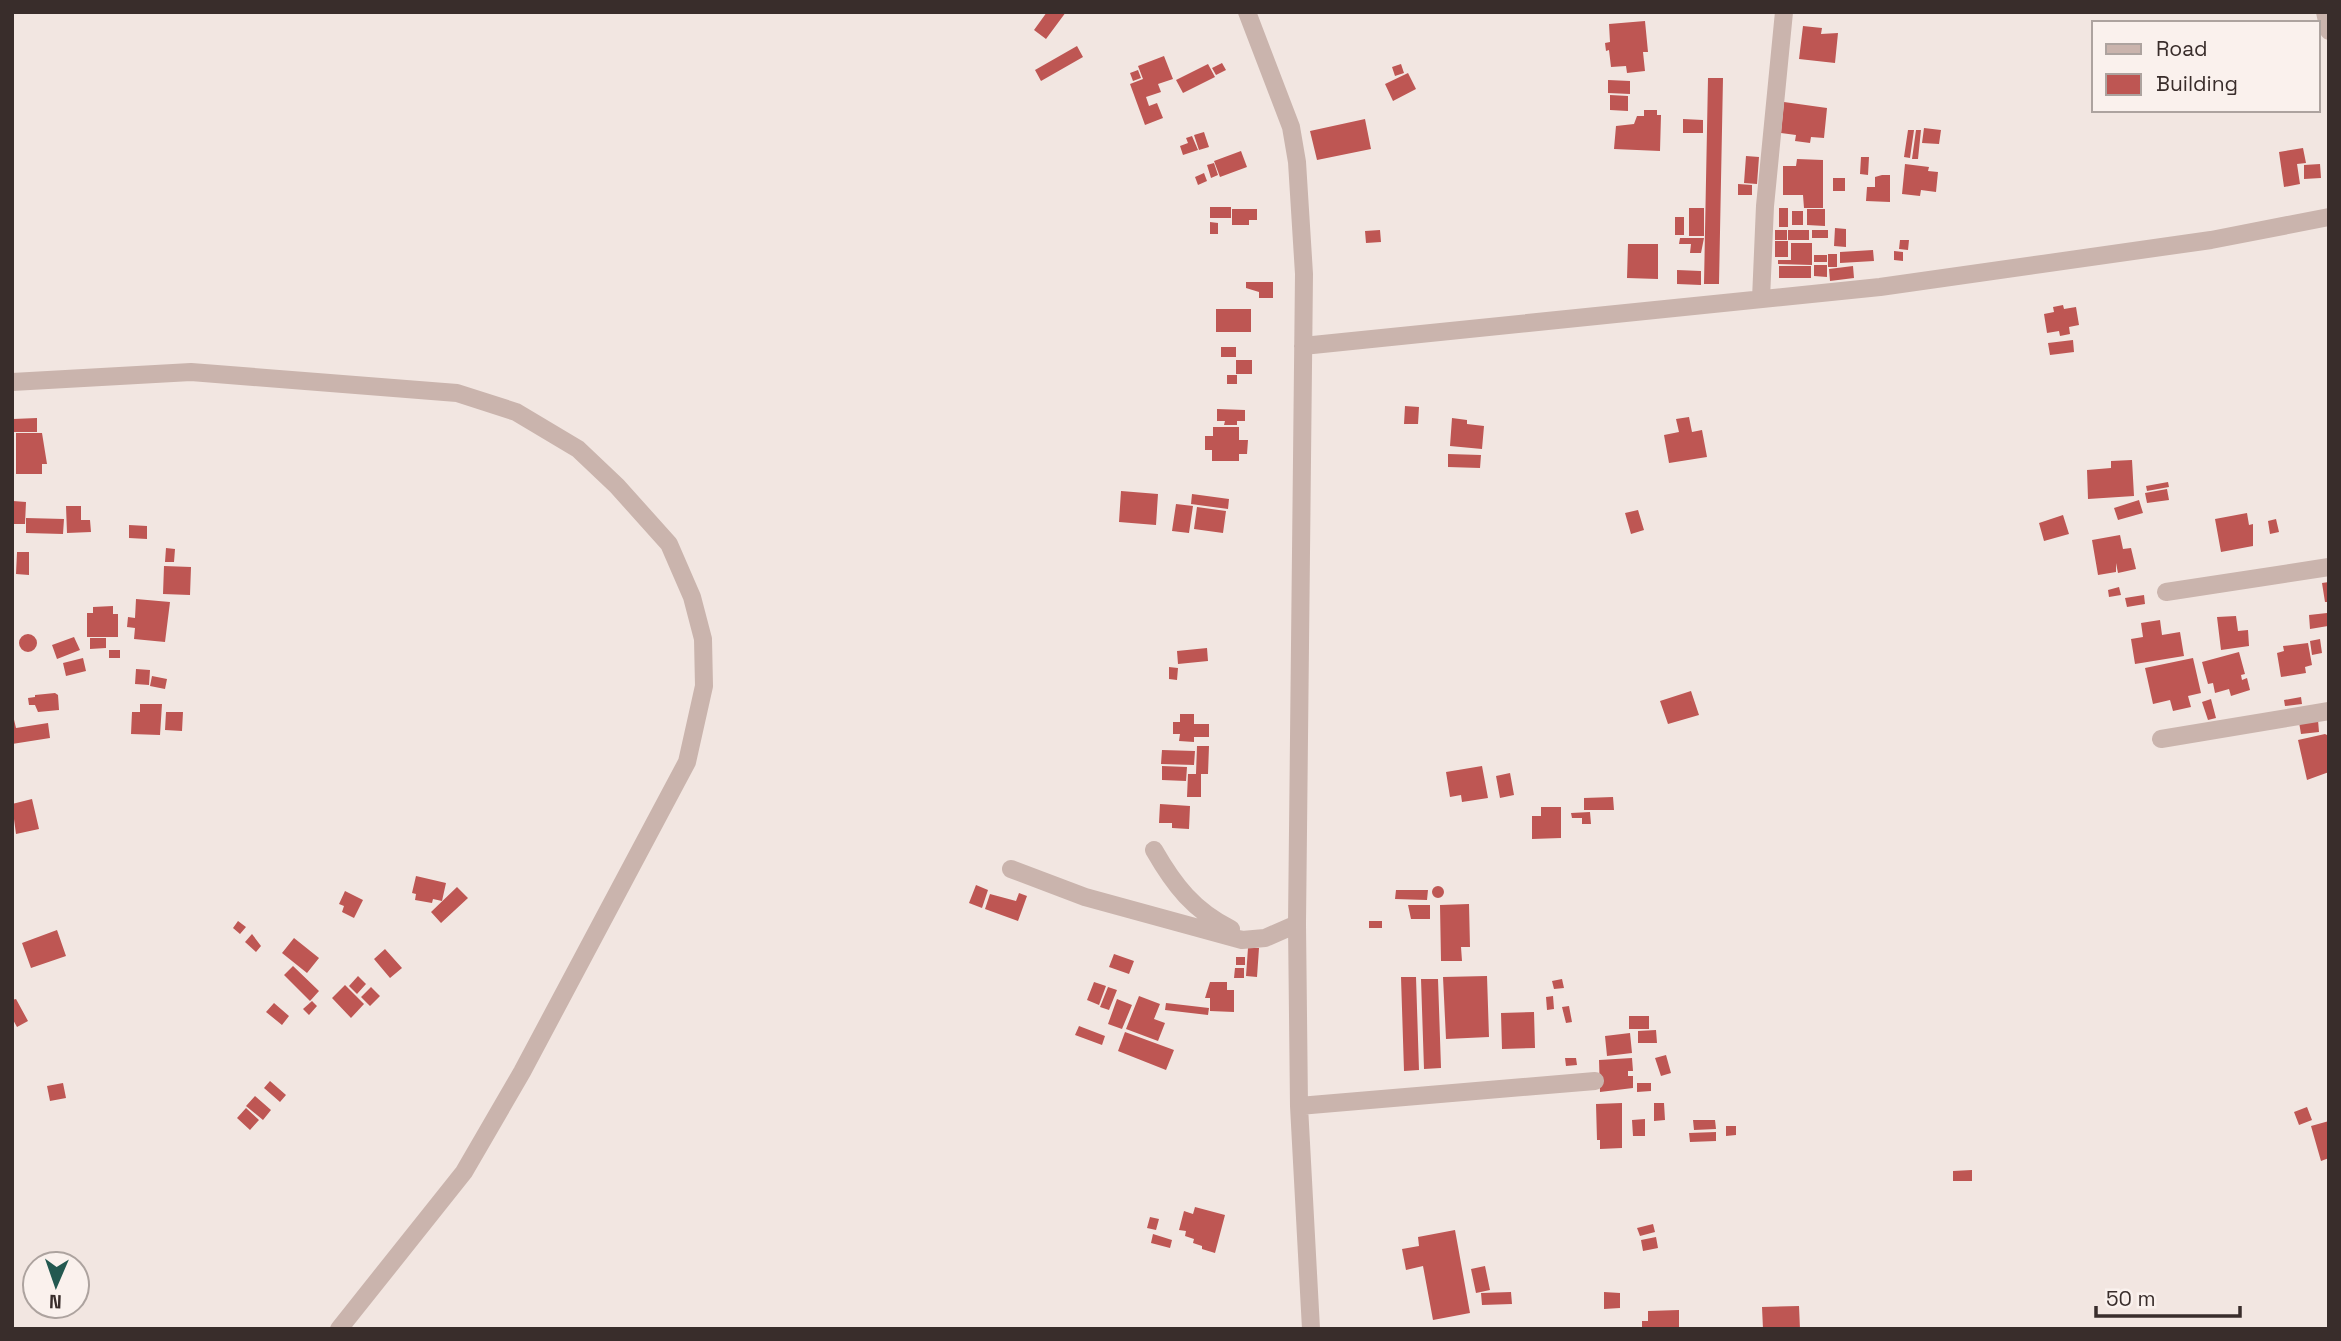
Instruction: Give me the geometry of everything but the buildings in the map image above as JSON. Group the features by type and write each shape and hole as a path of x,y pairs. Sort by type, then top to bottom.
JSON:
{"street":[{"path":"1247,12 1287,115 1297,162 1303,262 1297,924 1299,1106 1311,1329"},
{"path":"1761,299 1765,206 1784,12"},
{"path":"2325,12 2329,31"},
{"path":"1303,346 1880,287 2197,242 2329,217"},
{"path":"12,382 191,372 457,393 516,412 579,449 617,486 669,544 692,597 703,639 704,687 687,762 528,1060 464,1172 339,1329"},
{"path":"2166,593 2329,567"},
{"path":"2161,739 2329,711"},
{"path":"1154,850 1176,887 1198,909 1241,933 1265,938"},
{"path":"1011,869 1085,897 1242,940 1265,938 1297,924"},
{"path":"1299,1106 1595,1081"}]}
